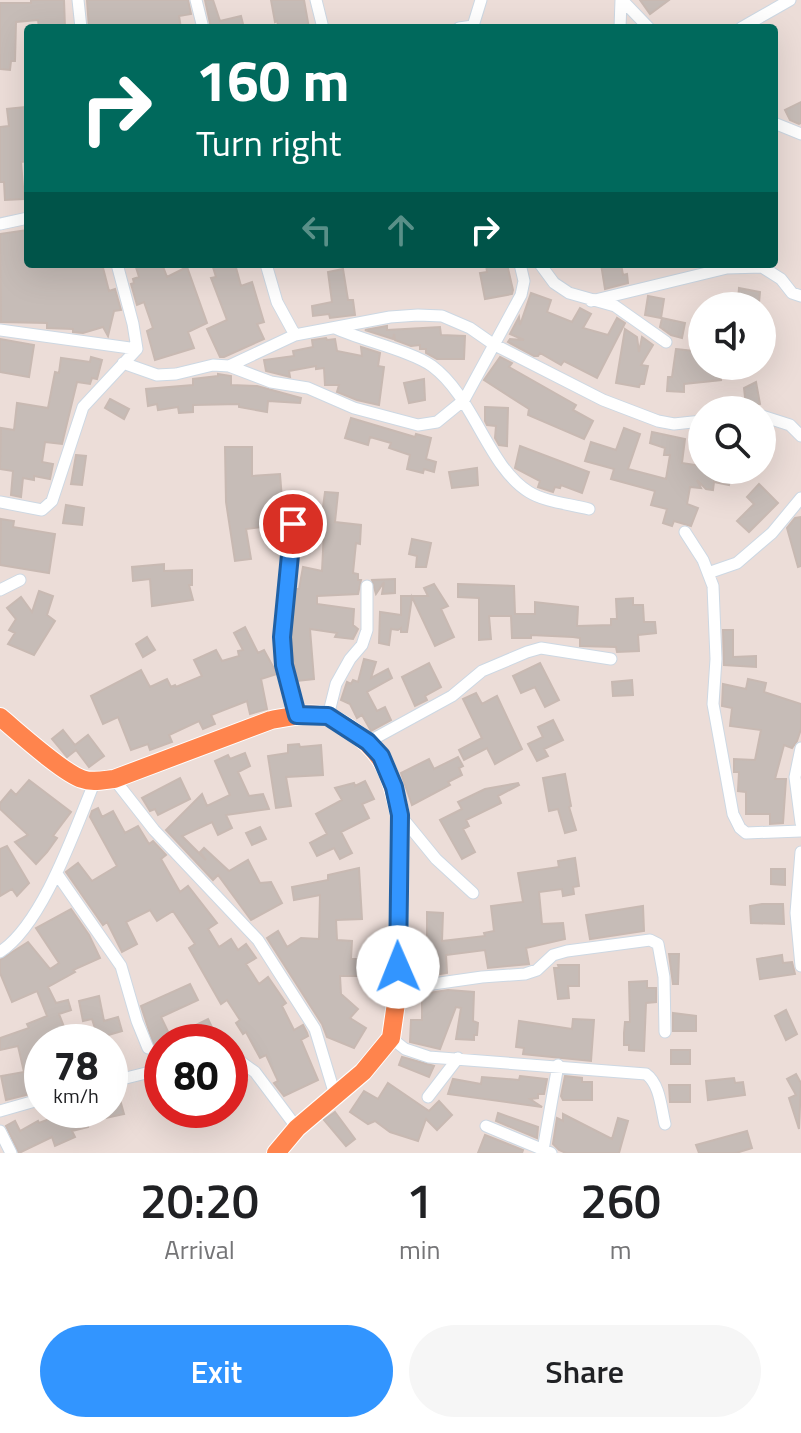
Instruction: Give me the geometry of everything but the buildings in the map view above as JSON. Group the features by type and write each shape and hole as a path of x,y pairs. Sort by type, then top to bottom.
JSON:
{"highway":[{"path":"0,717 73,774 95,781 114,779 271,720 297,715 328,716 368,742 381,756 394,787 400,815 398,989 391,1038 363,1072 297,1128 276,1153"}],"street":[{"path":"78,0 81,24"},
{"path":"196,0 202,24"},
{"path":"316,0 322,24"},
{"path":"475,24 481,0"},
{"path":"620,24 621,0"},
{"path":"621,0 645,24"},
{"path":"748,24 790,0"},
{"path":"778,125 801,134"},
{"path":"0,224 24,219"},
{"path":"118,268 137,349"},
{"path":"267,268 277,302 295,335"},
{"path":"123,363 157,375 213,365 229,366 271,382 308,388 354,408 418,425 437,422 464,400 521,295 524,281 521,268"},
{"path":"543,268 554,283 569,293 615,306 666,342"},
{"path":"591,301 727,268"},
{"path":"764,268 781,279 792,293 801,296"},
{"path":"229,366 295,335 390,317 442,316 603,400 658,421 688,422"},
{"path":"332,327 432,366 464,400 515,482 532,495 589,509"},
{"path":"0,330 137,349"},
{"path":"0,502 42,510 47,507 52,501 83,407 137,349"},
{"path":"776,420 790,425 801,436"},
{"path":"708,573 737,563 752,551 772,533 801,498"},
{"path":"293,524 282,637 284,665 297,715"},
{"path":"685,532 713,586 716,647 713,704 733,814 746,833 801,831"},
{"path":"0,590 20,580"},
{"path":"328,716 336,684 362,645 367,630 367,586"},
{"path":"368,742 452,696 482,671 527,652 541,648 611,659"},
{"path":"801,748 795,777 801,823"},
{"path":"114,779 154,830 258,940 315,1029 335,1095"},
{"path":"0,952 15,942 57,874 95,781"},
{"path":"400,815 436,859 473,893"},
{"path":"801,852 796,913 801,966"},
{"path":"57,874 121,966 144,1038"},
{"path":"398,989 525,974 537,970 553,955 567,951 650,940 658,944 664,977 665,1032"},
{"path":"391,1038 405,1049 429,1057 610,1069 651,1076 665,1124"},
{"path":"428,1097 458,1058"},
{"path":"486,1126 547,1151 558,1065"},
{"path":"248,1067 297,1128"},
{"path":"0,1111 24,1104"},
{"path":"0,1131 11,1153"}],"route":[{"path":"293,524 282,637 284,665 297,715 328,716 368,742 381,756 394,787 400,815 398,967"}]}
